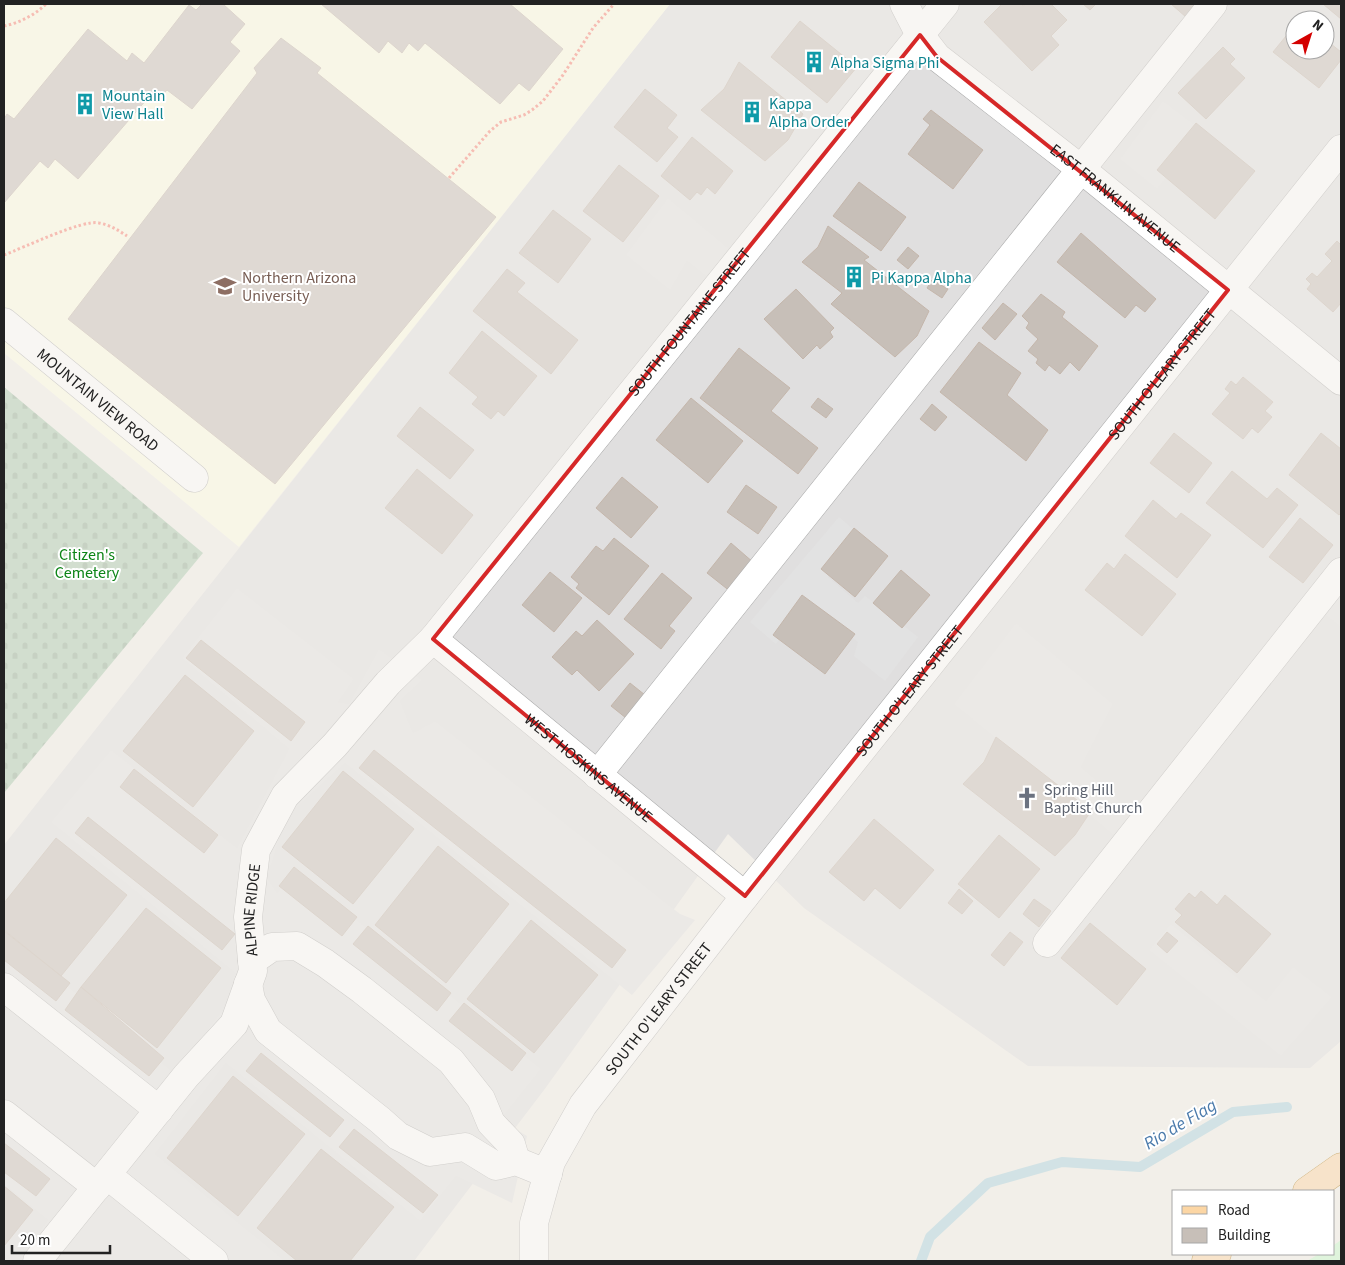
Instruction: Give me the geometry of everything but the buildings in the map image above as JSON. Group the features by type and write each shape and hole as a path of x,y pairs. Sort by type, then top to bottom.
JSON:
{"main road":[{"path":"1308,1190 1341,1167"}],"street":[{"name":"EAST FRANKLIN AVENUE","path":"904,4 920,35 938,57 1081,169 1341,381"},
{"name":"SOUTH FOUNTAINE STREET","path":"433,639 945,4"},
{"path":"597,775 1213,4"},
{"name":"SOUTH O'LEARY STREET","path":"534,1261 534,1223 548,1174 552,1162 584,1104 745,896 1341,149"},
{"name":"MOUNTAIN VIEW ROAD","path":"4,322 194,478"},
{"path":"1047,944 1341,572"},
{"name":"WEST HOSKINS AVENUE","path":"433,639 745,896"},
{"name":"ALPINE RIDGE","path":"48,1257 102,1181 186,1076 234,1024 250,972 248,917 256,850 285,796 335,745 388,683 433,639"},
{"path":"516,1161 511,1144 491,1122 482,1099 451,1062 362,990 325,963 297,946 272,947 250,972 251,1000 268,1031 398,1136 430,1152 465,1147 496,1166 516,1161 548,1174"},
{"path":"4,988 159,1110"},
{"path":"448,1149 465,1132 476,1114 482,1099"},
{"path":"4,1114 214,1261"}],"path":[{"path":"4,26 16,23 46,4"},
{"path":"449,178 490,131 501,122 532,110 543,102 564,76 593,28 614,4"},
{"path":"4,256 77,226 97,222 113,227 127,236"}],"highlighted area":[{"path":"920,35 937,57 1228,290 745,896 433,639"}],"shaded area":[{"name":"Northern Arizona University","path":"4,4 670,4 239,547 4,353"},
{"path":"670,4 1341,4 1341,1041 1310,1068 1028,1066 804,908 728,834 544,1090 414,1261 4,1261 4,845"},
{"path":"1163,101 1204,132 1157,189 1120,159"},
{"path":"668,198 735,254 712,281 687,261 670,290 626,255"},
{"path":"839,517 861,536 828,577 858,603 865,596 918,637 885,681 854,656 858,642 807,600 776,644 750,622"},
{"path":"237,588 354,679 338,702 349,704 379,649 422,680 400,701 413,733 435,721 680,914 695,920 632,995 345,763 286,817 267,878 277,893 296,871 541,1069 500,1120 527,1136 512,1203 456,1176 420,1221 226,1063 155,1154 285,1261 18,1261 48,1220 4,1184 4,935 174,1073 245,981 51,822 111,750 237,848 289,749 182,658"},
{"path":"1341,589 1341,627 1323,613"},
{"path":"1016,623 1113,704 1081,767 1133,813 1115,836 954,704"},
{"path":"1171,924 1266,1001 1293,967 1332,997 1281,1056 1149,950"}],"green space":[{"name":"Citizen's Cemetery","path":"4,387 203,553 4,793"},
{"path":"1341,1240 1341,1261 1307,1261 1317,1255 1335,1255 1335,1244"}],"waterway":[{"name":"Rio de Flag","path":"921,1261 930,1237 988,1183 1062,1162 1140,1167 1233,1112 1287,1107"}],"place":[{"name":"Alpha Sigma Phi","path":"814,62"},
{"name":"Mountain View Hall","path":"85,104"},
{"name":"Kappa Alpha Order","path":"752,112"},
{"name":"Pi Kappa Alpha","path":"854,277"},
{"name":"Northern Arizona University","path":"225,286"},
{"name":"Spring Hill Baptist Church","path":"1027,798"}]}
